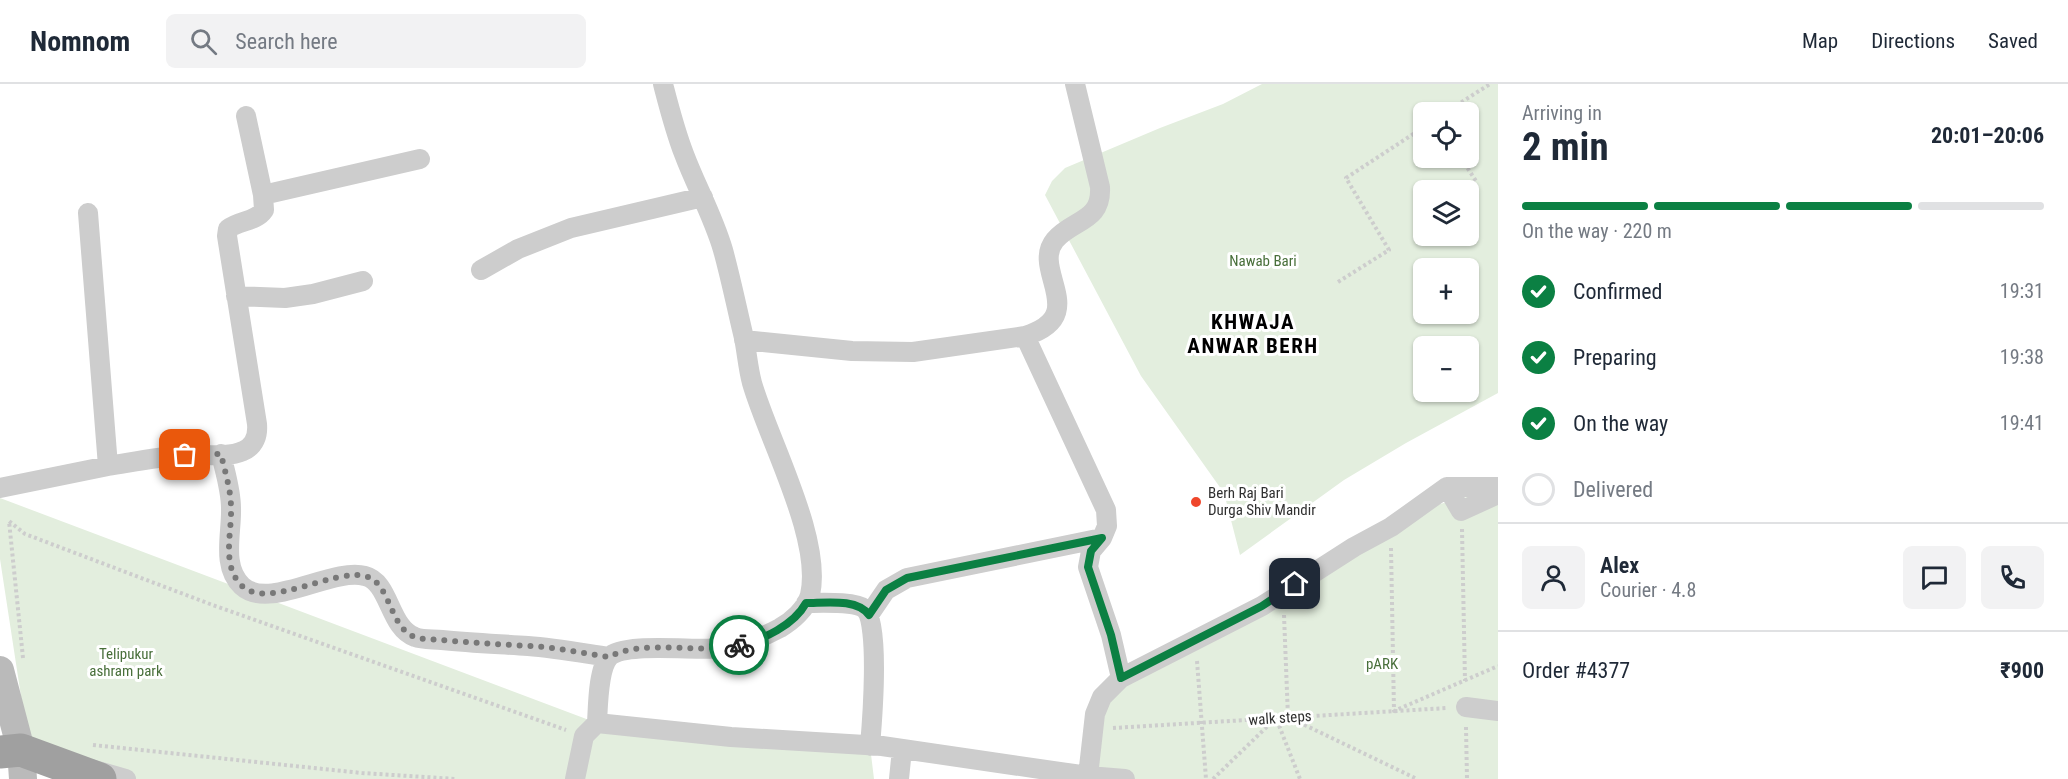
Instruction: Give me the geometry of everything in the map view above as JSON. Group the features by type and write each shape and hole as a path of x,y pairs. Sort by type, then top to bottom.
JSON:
{"highway":[{"path":"15,760 100,779"}],"main road":[{"path":"12,669 15,760"}],"street":[{"path":"575,779 584,736 597,723 600,686 603,670 609,657 618,652 639,648 710,650 746,644 787,624 802,610 810,596 811,566 795,497 752,382 723,250 683,153 663,84"},
{"path":"744,340 852,351 913,352 1040,332 1056,315 1057,298 1050,259 1051,246 1058,237 1093,213 1101,197 1075,84"},
{"path":"0,488 108,466 185,455 243,451 253,444 257,433 227,236 228,229 236,223 255,219 264,210 263,195 246,116"},
{"path":"263,195 420,159"},
{"path":"481,270 518,249 571,228 703,197"},
{"path":"88,213 108,466"},
{"path":"236,296 285,298 313,294 363,281"},
{"path":"1025,336 1106,510 1107,526 1102,538 1091,551 1088,567 1111,635 1121,678"},
{"path":"221,454 230,490 231,570 242,586 255,594 269,594 363,575 372,578 381,589 397,621 406,633 416,638 530,646 609,657"},
{"path":"1447,487 1461,510 1498,494"},
{"path":"1088,776 1095,714 1102,697 1121,678 1262,606 1354,546 1390,528 1447,487 1498,487"},
{"path":"869,615 886,590 907,578 1102,538"},
{"path":"806,603 854,605 863,608 869,615 873,628 870,746"},
{"path":"1466,706 1498,711"},
{"path":"597,723 730,737 902,749 1088,776 1125,779"},
{"path":"899,779 902,749"},
{"path":"15,760 126,779"}],"path":[{"path":"1462,102 1490,84"},
{"path":"1338,282 1389,250 1346,178 1413,134"},
{"path":"1461,510 1467,779"},
{"path":"12,669 9,521 25,534 200,600 567,731 564,741"},
{"path":"1390,528 1394,711 1498,666"},
{"path":"1284,591 1288,717 1417,779"},
{"path":"1196,639 1206,779"},
{"name":"walk steps","path":"1094,729 1466,706"},
{"path":"1213,779 1275,718 1300,779"},
{"path":"88,745 362,773 456,779"},
{"path":"360,779 362,773"}],"green space":[{"name":"Nawab Bari","path":"1262,84 1498,84 1498,393 1344,480 1240,555 1224,493 1141,376 1045,195 1052,181 1065,168 1223,104"},
{"name":"pARK","path":"1498,489 1498,779 1106,779 1088,776 1102,697 1413,511"},
{"name":"Telipukur ashram park","path":"0,498 597,723 870,746 874,779 125,779 28,742 0,559"}],"way so far":[{"path":"185,455 221,454 230,490 231,570 242,586 255,594 269,594 363,575 372,578 381,589 397,621 406,633 416,638 530,646 609,657 618,652 639,648 710,650 739,645"}],"place":[{"name":"Berh Raj Bari Durga Shiv Mandir","path":"1196,502"}],"district":[{"name":"KHWAJA ANWAR BERH","path":"1253,334"}],"route":[{"path":"739,645 768,635 787,624 806,603 854,605 863,608 869,615 886,590 907,578 1102,538 1091,551 1088,567 1111,635 1121,678 1262,606 1295,584"}]}
